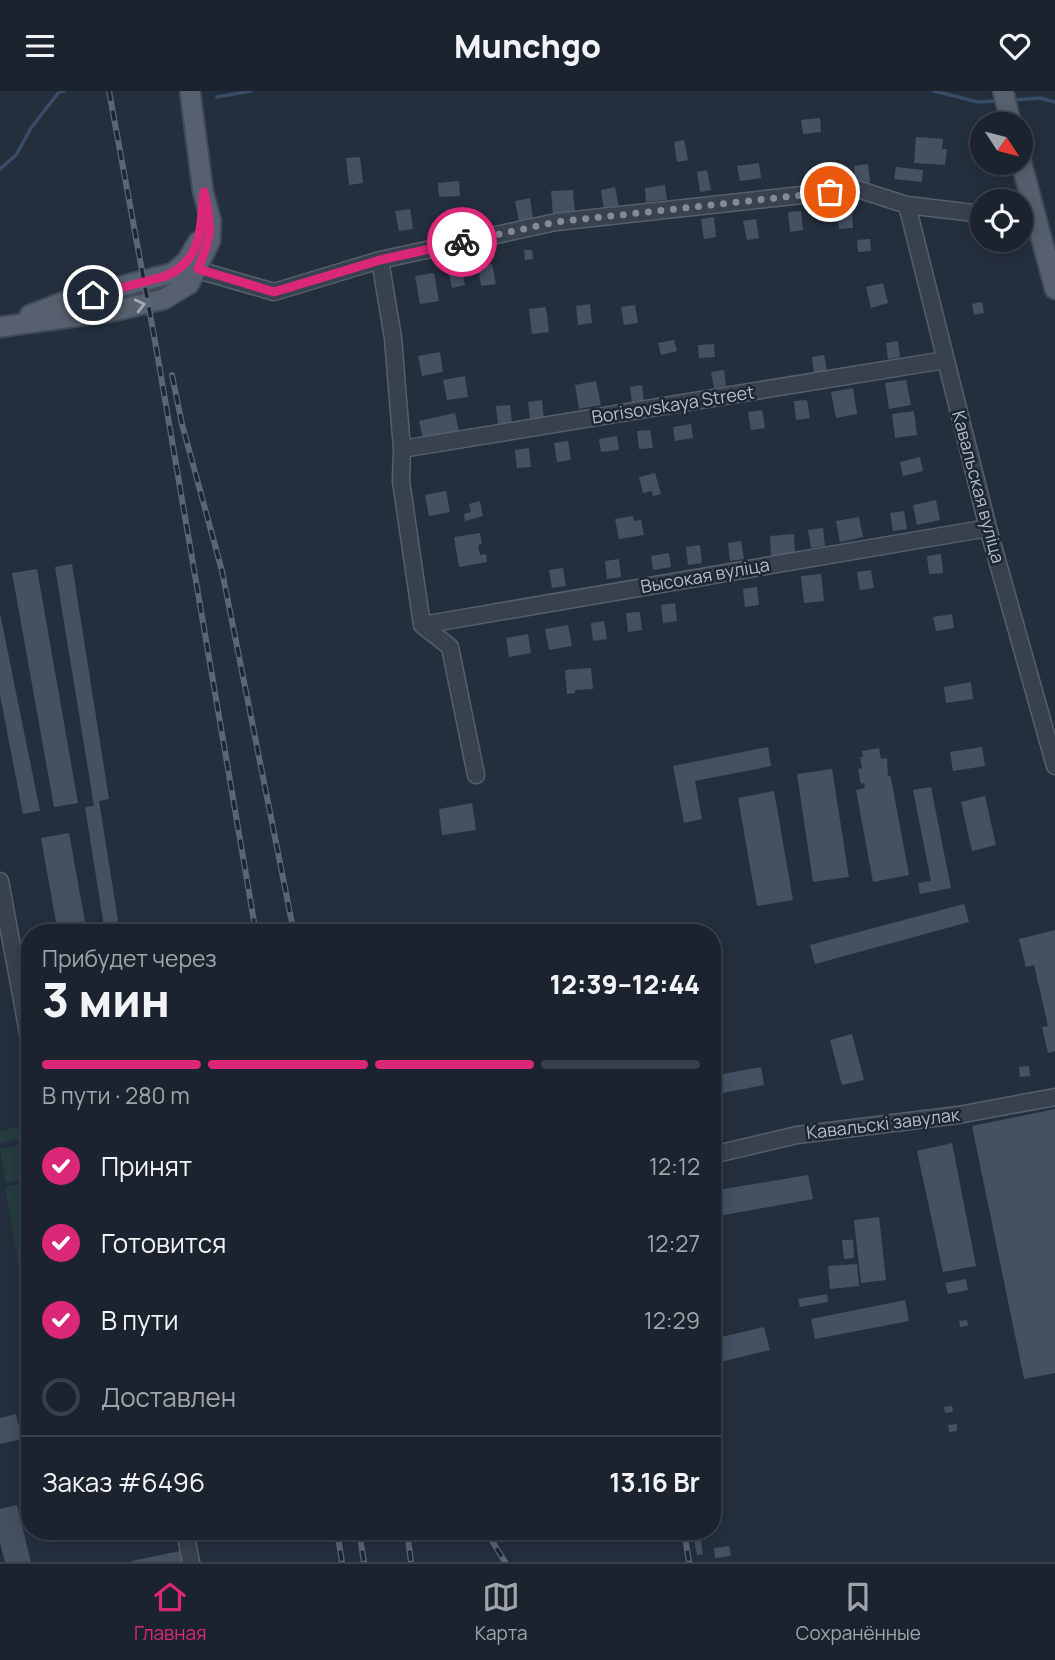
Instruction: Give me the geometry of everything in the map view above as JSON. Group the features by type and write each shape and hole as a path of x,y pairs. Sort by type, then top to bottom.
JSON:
{"main road":[{"path":"0,326 114,311 164,299 189,285 210,241 211,221 204,192 190,91"},
{"path":"1003,91 1008,112"},
{"path":"0,326 69,300 173,273 187,261 199,241 204,192"},
{"path":"1033,226 1050,249 1055,289"}],"street":[{"path":"198,269 274,292 380,260 556,222 857,189 908,205 970,213"},
{"name":"Кавальская вуліца","path":"908,205 988,528 1055,767"},
{"path":"380,260 394,338 402,449 401,481 422,625 450,647 477,775"},
{"name":"Borisovskaya Street","path":"402,449 945,361"},
{"name":"Высокая вуліца","path":"422,625 988,528"},
{"path":"0,881 21,995"},
{"name":"Кавальскі завулак","path":"721,1154 797,1135 958,1115 1055,1097"},
{"path":"187,1540 191,1562"}],"green space":[{"path":"21,1126 21,1139 0,1143 0,1131"},
{"path":"21,1145 21,1180 6,1183 0,1149"},
{"path":"21,1184 21,1280 5,1187"}],"building":[{"path":"820,118 821,132 803,134 801,120"},
{"path":"916,137 943,139 942,149 947,149 945,165 914,163"},
{"path":"684,140 688,160 677,162 674,142"},
{"path":"360,157 363,183 349,185 346,158"},
{"path":"759,163 761,178 740,181 737,166"},
{"path":"868,164 870,182 856,184 854,166"},
{"path":"896,167 923,170 922,182 894,179"},
{"path":"707,170 711,190 700,192 697,172"},
{"path":"459,181 460,196 439,197 438,183"},
{"path":"665,185 667,200 646,202 645,188"},
{"path":"615,187 619,207 604,210 601,190"},
{"path":"573,190 575,213 553,215 551,191"},
{"path":"530,198 533,218 519,221 515,201"},
{"path":"410,209 413,229 399,231 395,211"},
{"path":"852,209 853,228 839,229 837,211"},
{"path":"801,211 803,230 790,232 788,212"},
{"path":"480,213 483,228 463,231 460,217"},
{"path":"714,217 716,237 704,239 701,219"},
{"path":"756,219 759,238 747,240 743,221"},
{"path":"870,239 871,251 858,252 857,240"},
{"path":"524,250 532,250 533,259 525,260"},
{"path":"492,264 496,284 481,286 478,266"},
{"path":"461,266 465,285 452,288 448,269"},
{"path":"434,273 439,301 420,304 415,276"},
{"path":"883,283 888,303 871,308 866,287"},
{"path":"982,302 984,313 974,315 972,304"},
{"path":"590,304 592,323 578,325 576,306"},
{"path":"635,305 638,323 624,325 621,307"},
{"path":"546,307 549,332 532,334 529,309"},
{"path":"674,340 677,351 661,355 658,343"},
{"path":"898,341 900,357 888,359 886,343"},
{"path":"714,344 715,357 699,358 698,345"},
{"path":"440,352 443,372 422,376 418,356"},
{"path":"824,355 827,371 814,373 812,357"},
{"path":"724,370 726,386 714,388 711,372"},
{"path":"465,376 468,397 447,400 443,380"},
{"path":"906,380 911,405 889,409 885,383"},
{"path":"596,381 601,405 579,409 575,385"},
{"path":"642,385 644,401 632,403 630,387"},
{"path":"853,388 857,414 836,418 831,392"},
{"path":"542,400 544,419 530,420 528,402"},
{"path":"807,400 810,418 796,420 794,401"},
{"path":"510,405 512,423 498,425 496,406"},
{"path":"762,410 765,428 751,430 748,412"},
{"path":"914,411 917,435 895,438 892,414"},
{"path":"455,413 459,431 423,439 419,421"},
{"path":"691,424 693,438 675,441 673,427"},
{"path":"650,430 653,448 639,449 637,431"},
{"path":"617,436 619,450 601,452 599,439"},
{"path":"568,441 571,460 557,462 554,443"},
{"path":"529,448 531,467 517,468 515,450"},
{"path":"920,457 923,471 903,476 900,462"},
{"path":"655,473 661,494 653,496 652,491 643,493 639,477"},
{"path":"446,491 450,512 429,516 425,495"},
{"path":"936,500 940,520 917,525 913,505"},
{"path":"480,501 483,516 465,521 464,514 471,512 469,504"},
{"path":"904,511 907,529 893,531 890,513"},
{"path":"633,516 634,521 641,520 644,535 619,539 615,519"},
{"path":"859,517 863,537 840,542 836,521"},
{"path":"823,528 825,546 811,548 808,530"},
{"path":"480,533 480,555 486,554 487,562 459,567 454,537"},
{"path":"794,534 795,555 771,557 770,536"},
{"path":"741,541 744,559 730,561 728,543"},
{"path":"700,545 702,563 688,565 686,547"},
{"path":"669,553 671,567 653,570 651,556"},
{"path":"941,554 943,573 929,574 927,556"},
{"path":"619,559 621,577 607,579 605,561"},
{"path":"72,564 109,799 99,801 119,924 104,924 85,807 94,806 55,567"},
{"path":"563,568 566,586 552,588 549,570"},
{"path":"37,569 78,803 54,807 12,573"},
{"path":"871,570 874,588 860,590 857,572"},
{"path":"821,574 824,601 804,603 801,576"},
{"path":"757,587 759,605 745,607 743,589"},
{"path":"675,603 677,621 663,623 661,605"},
{"path":"640,612 642,630 628,632 626,613"},
{"path":"0,613 40,811 23,814 0,695"},
{"path":"952,614 954,628 936,631 933,617"},
{"path":"604,621 607,639 593,641 591,623"},
{"path":"568,625 572,646 549,650 545,629"},
{"path":"528,634 531,653 509,657 506,638"},
{"path":"591,668 593,689 575,690 575,693 567,694 565,670"},
{"path":"971,682 973,699 946,703 944,687"},
{"path":"768,747 771,766 695,781 702,819 684,823 673,766"},
{"path":"982,747 985,766 953,771 950,752"},
{"path":"879,748 881,759 887,758 888,776 892,783 909,875 873,882 856,790 865,788 864,783 861,784 858,769 862,768 862,751"},
{"path":"832,769 849,877 813,882 797,774"},
{"path":"931,787 951,888 920,894 918,883 931,881 913,790"},
{"path":"774,791 793,900 757,906 738,798"},
{"path":"985,796 996,845 972,851 961,802"},
{"path":"472,803 476,830 442,835 439,809"},
{"path":"69,833 85,924 56,924 41,838"},
{"path":"964,904 969,922 815,964 810,945"},
{"path":"1055,930 1055,1051 1048,1053 1042,1027 1048,1026 1034,965 1026,967 1019,939"},
{"path":"852,1034 864,1080 842,1085 830,1040"},
{"path":"1029,1066 1030,1076 1020,1077 1019,1067"},
{"path":"761,1067 764,1085 721,1093 721,1074"},
{"path":"1055,1109 1055,1373 1024,1379 972,1126"},
{"path":"952,1143 976,1266 943,1272 917,1151"},
{"path":"808,1175 813,1199 721,1216 721,1190"},
{"path":"879,1217 886,1280 861,1283 854,1220"},
{"path":"842,1240 853,1240 854,1258 844,1259"},
{"path":"857,1264 859,1286 830,1289 828,1266"},
{"path":"966,1279 968,1290 948,1294 945,1283"},
{"path":"827,1294 828,1302 800,1307 798,1299"},
{"path":"905,1300 909,1321 815,1339 811,1319"},
{"path":"967,1320 968,1326 960,1327 959,1321"},
{"path":"764,1327 770,1350 721,1362 721,1337"},
{"path":"952,1406 953,1412 945,1413 944,1407"},
{"path":"16,1414 21,1439 0,1444 0,1418"},
{"path":"957,1424 957,1431 949,1432 948,1425"},
{"path":"17,1505 21,1521 21,1540 26,1540 31,1562 5,1562 0,1543 0,1509"},
{"path":"694,1540 701,1540 703,1554 697,1555"},
{"path":"729,1546 731,1556 715,1558 714,1548"},
{"path":"180,1551 182,1562 132,1562 132,1561"}],"waterway":[{"path":"0,169 16,155 31,128 59,92 64,91"},
{"path":"217,97 251,91"},
{"path":"934,91 978,102 997,101"},
{"path":"1012,100 1040,98 1055,102"}],"railway":[{"path":"109,91 155,341 254,924"},
{"path":"172,375 182,424 222,571 292,924"},
{"path":"338,1540 342,1562"},
{"path":"360,1540 364,1562"},
{"path":"408,1540 411,1562"},
{"path":"492,1540 505,1562"},
{"path":"685,1540 689,1562"}],"way so far":[{"path":"462,242 556,222 830,192"}],"route":[{"path":"93,295 163,277 173,273 187,261 199,241 204,192 211,221 210,241 198,269 274,292 380,260 462,242"}]}
